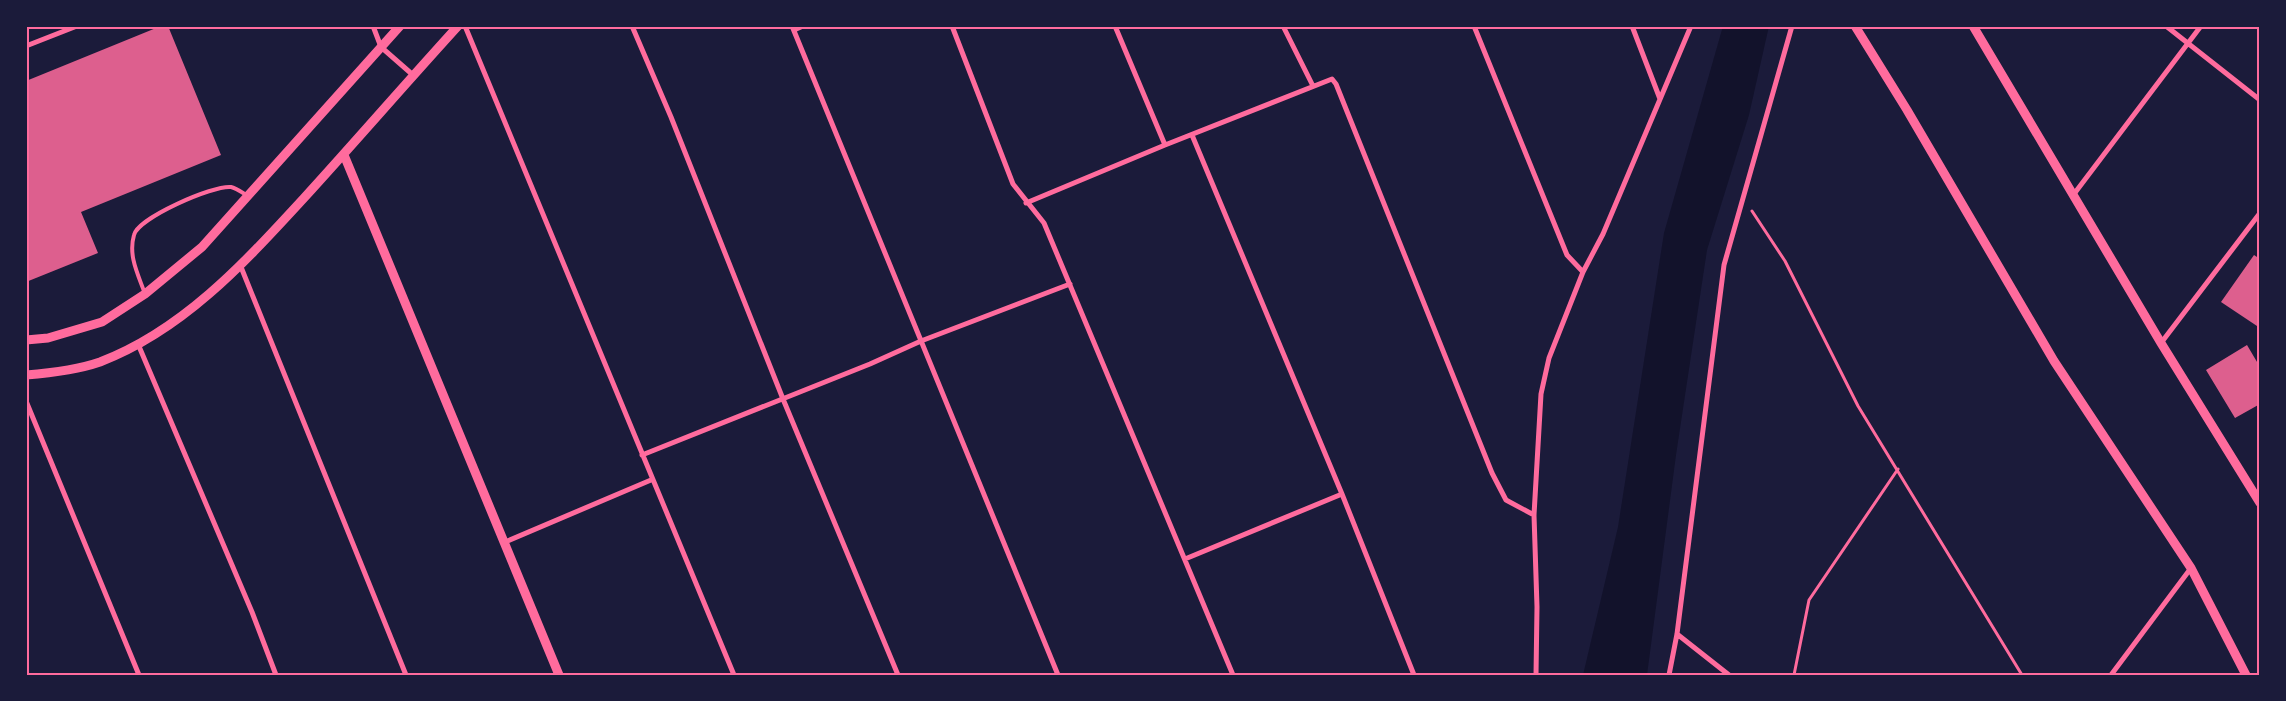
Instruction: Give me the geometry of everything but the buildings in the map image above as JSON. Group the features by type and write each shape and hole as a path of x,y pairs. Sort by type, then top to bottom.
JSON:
{"street":[{"path":"26,46 77,26"},
{"path":"373,26 381,47 413,76"},
{"path":"26,340 48,338 102,322 145,294 202,247 400,26"},
{"path":"26,375 55,372 100,362 170,326 241,266 344,155 458,26"},
{"path":"465,26 734,675"},
{"path":"632,26 671,117 783,400 898,675"},
{"path":"803,26 793,28 1058,675"},
{"path":"952,26 1013,184 1026,203 1044,223 1233,675"},
{"path":"1115,26 1165,145"},
{"path":"1282,26 1313,86"},
{"path":"1474,26 1567,255 1583,272"},
{"path":"1632,26 1660,99"},
{"path":"1536,675 1537,607 1534,515 1541,394 1549,358 1583,272 1603,234 1691,26"},
{"path":"1669,675 1677,634 1724,265 1792,26"},
{"path":"1855,26 1908,110 2054,361 2191,568 2246,675"},
{"path":"1973,26 2161,343 2260,503"},
{"path":"2166,26 2260,100"},
{"path":"2074,194 2201,26"},
{"path":"1026,203 1165,145 1332,79 1336,84 1492,474 1506,500 1534,515"},
{"path":"1192,135 1342,494 1414,675"},
{"path":"344,155 559,675"},
{"path":"2161,343 2260,213"},
{"path":"241,266 406,675"},
{"path":"642,455 783,400 922,341 1070,284"},
{"path":"138,344 252,612 276,675"},
{"path":"26,401 139,675"},
{"path":"505,542 652,480"},
{"path":"1185,559 1342,494"},
{"path":"2112,675 2191,568"},
{"path":"1677,634 1729,675"}],"lane":[{"path":"145,294 131,256 134,233 149,218 214,189 232,187 248,196"}],"path":[{"path":"1743,198 1784,261 1858,406 2022,675"},
{"path":"1794,675 1809,600 1898,469"}],"shaded area":[{"path":"1723,26 1769,26 1749,115 1707,250 1676,455 1647,675 1583,675 1618,527 1664,233"}]}
